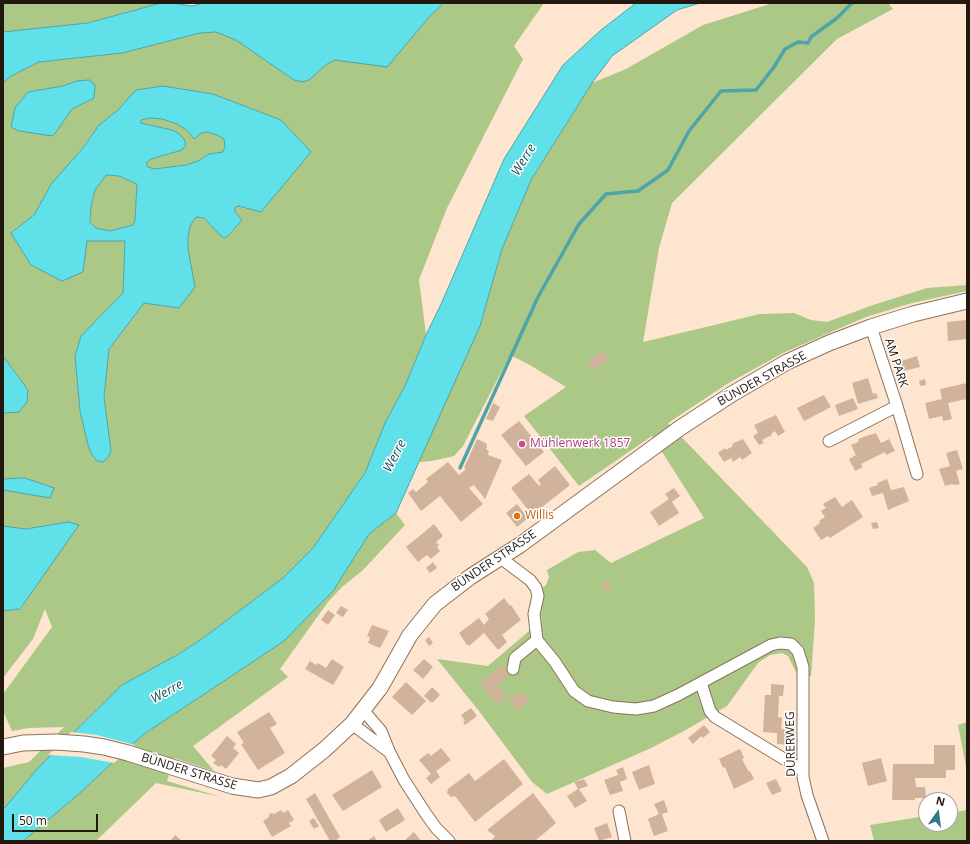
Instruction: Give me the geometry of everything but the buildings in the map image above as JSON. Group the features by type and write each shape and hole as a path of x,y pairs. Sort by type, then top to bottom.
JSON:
{"main road":[{"name":"BÜNDER STRASSE","path":"3,747 23,743 56,742 84,744 128,753 232,786 258,790 271,787 291,776 324,750 352,724 380,688 410,635 434,604 470,577 501,558 680,428 732,394 787,362 829,343 871,327 913,314 967,301"}],"street":[{"name":"AM PARK","path":"871,327 897,406 917,474"},
{"name":"AM PARK","path":"829,441 897,406"},
{"path":"501,558 530,580 536,588 538,596 534,614 536,640 555,662 574,691 588,701 613,707 636,709 654,706 700,683 710,711 716,718 802,770"},
{"path":"513,669 515,658 536,640"},
{"name":"DÜRERWEG","path":"700,683 771,646 780,643 791,644 798,651 803,667 802,770 807,795 823,841"},
{"path":"364,710 381,731 388,751 404,780 426,814 436,828 449,841"},
{"path":"352,724 388,751"},
{"path":"619,811 625,841"}],"green space":[{"path":"3,3 161,3 88,23 3,32"},
{"path":"444,3 544,3 514,46 523,59 447,208 419,280 426,335 405,386 385,423 365,473 313,548 283,578 206,636 179,654 122,685 37,769 3,810 3,768 29,762 64,727 29,728 12,731 3,711 3,694 52,627 45,609 33,639 3,678 3,611 21,609 68,522 26,529 3,526 3,490 8,490 25,478 3,479 3,413 9,413 28,390 3,356 3,83 11,76 39,62 122,53 200,33 217,32 236,39 294,80 309,80 327,64 430,16","holes":["77,81 80,105 71,109 56,132 28,92 63,86","163,86 213,94 281,120 246,209 238,206 235,208 235,212 242,220 228,236 224,238 204,218 196,216 190,226 179,308 144,303 109,349 104,397 111,451 103,462 97,461 91,453 88,445 80,411 75,356 81,336 123,293 125,241 87,241 11,233 34,215 99,125 118,110 136,90"]},
{"path":"773,3 888,3 893,9 837,39 672,203 659,248 643,342 760,314 794,313 811,320 827,322 873,305 927,288 967,285 967,291 912,303 866,317 783,353 727,384 668,423 807,567 814,583 815,619 811,676 798,676 788,656 782,653 770,655 758,663 727,706 651,748 547,794 532,782 479,711 437,659 488,666 542,620 533,593 546,585 549,577 547,570 578,552 595,550 611,563 704,518 652,436 579,486 524,416 566,387 510,355 463,446 454,456 432,461 419,462 502,249 531,180 592,83 626,69 703,25"},
{"path":"150,118 162,119 177,124 188,131 194,138 201,133 207,132 217,135 224,139 225,147 223,152 209,154 198,161 187,165 154,169 148,167 146,163 151,159 182,150 159,127 141,124 141,120"},
{"path":"106,175 119,176 137,184 135,220 133,225 110,231 96,228 90,221 91,207 95,190"},
{"path":"396,513 405,525 363,570 342,587 328,602 280,669 288,677 193,746 214,771 174,758 167,781 221,797 156,783 96,841 23,841 81,792 144,734 284,641 355,555 369,534"},
{"path":"967,722 967,772 958,725"},
{"path":"967,810 967,841 874,841 870,825 918,817 918,832 958,832 958,812"}],"water":[{"path":"161,3 192,6 204,3 444,3 430,16 387,67 335,60 327,64 309,80 302,82 294,80 236,40 216,32 200,33 122,53 39,62 11,76 3,83 3,32 88,23"},
{"name":"Werre","path":"636,3 700,3 677,10 612,56 592,83 531,180 502,249 480,326 396,513 369,534 333,591 284,641 144,734 81,792 23,841 3,841 3,810 37,769 122,685 179,654 206,636 283,578 313,548 365,473 385,423 405,386 504,159 563,65 601,30"},
{"path":"89,80 95,85 94,98 72,109 52,136 19,131 11,127 15,108 28,92 63,86 77,81"},
{"path":"163,86 213,94 281,120 311,152 261,212 238,206 235,208 235,212 242,220 228,236 224,238 204,218 196,217 190,226 188,238 188,249 195,287 179,308 144,303 109,349 104,397 111,451 109,456 103,462 97,461 91,453 88,445 80,411 75,356 81,336 123,293 125,241 87,241 83,272 62,281 31,265 11,233 34,215 52,183 83,148 99,125 118,110 136,90","holes":["150,118 162,119 177,124 188,131 194,139 201,133 207,132 217,135 224,139 225,147 223,152 209,154 198,161 187,165 154,169 148,167 146,163 151,159 182,150 186,145 184,139 172,130 141,123 141,120","106,175 119,176 137,184 135,220 133,225 110,231 96,228 90,222 91,207 95,190"]},
{"path":"3,356 28,390 27,402 19,412 3,413"},
{"path":"25,478 54,488 50,498 3,490 3,479"},
{"path":"68,522 79,525 20,609 3,611 3,526 26,529"}],"pier":[{"path":"71,732 97,735 135,745 114,763 81,757 48,755"}],"waterway":[{"path":"460,468 538,297 579,224 606,194 638,191 668,170 689,131 721,91 756,90 774,67 785,49 798,42 808,43 811,37 837,18 852,3"}],"place":[{"name":"Mühlenwerk 1857","path":"522,444"},
{"name":"Willis","path":"517,516"}]}
